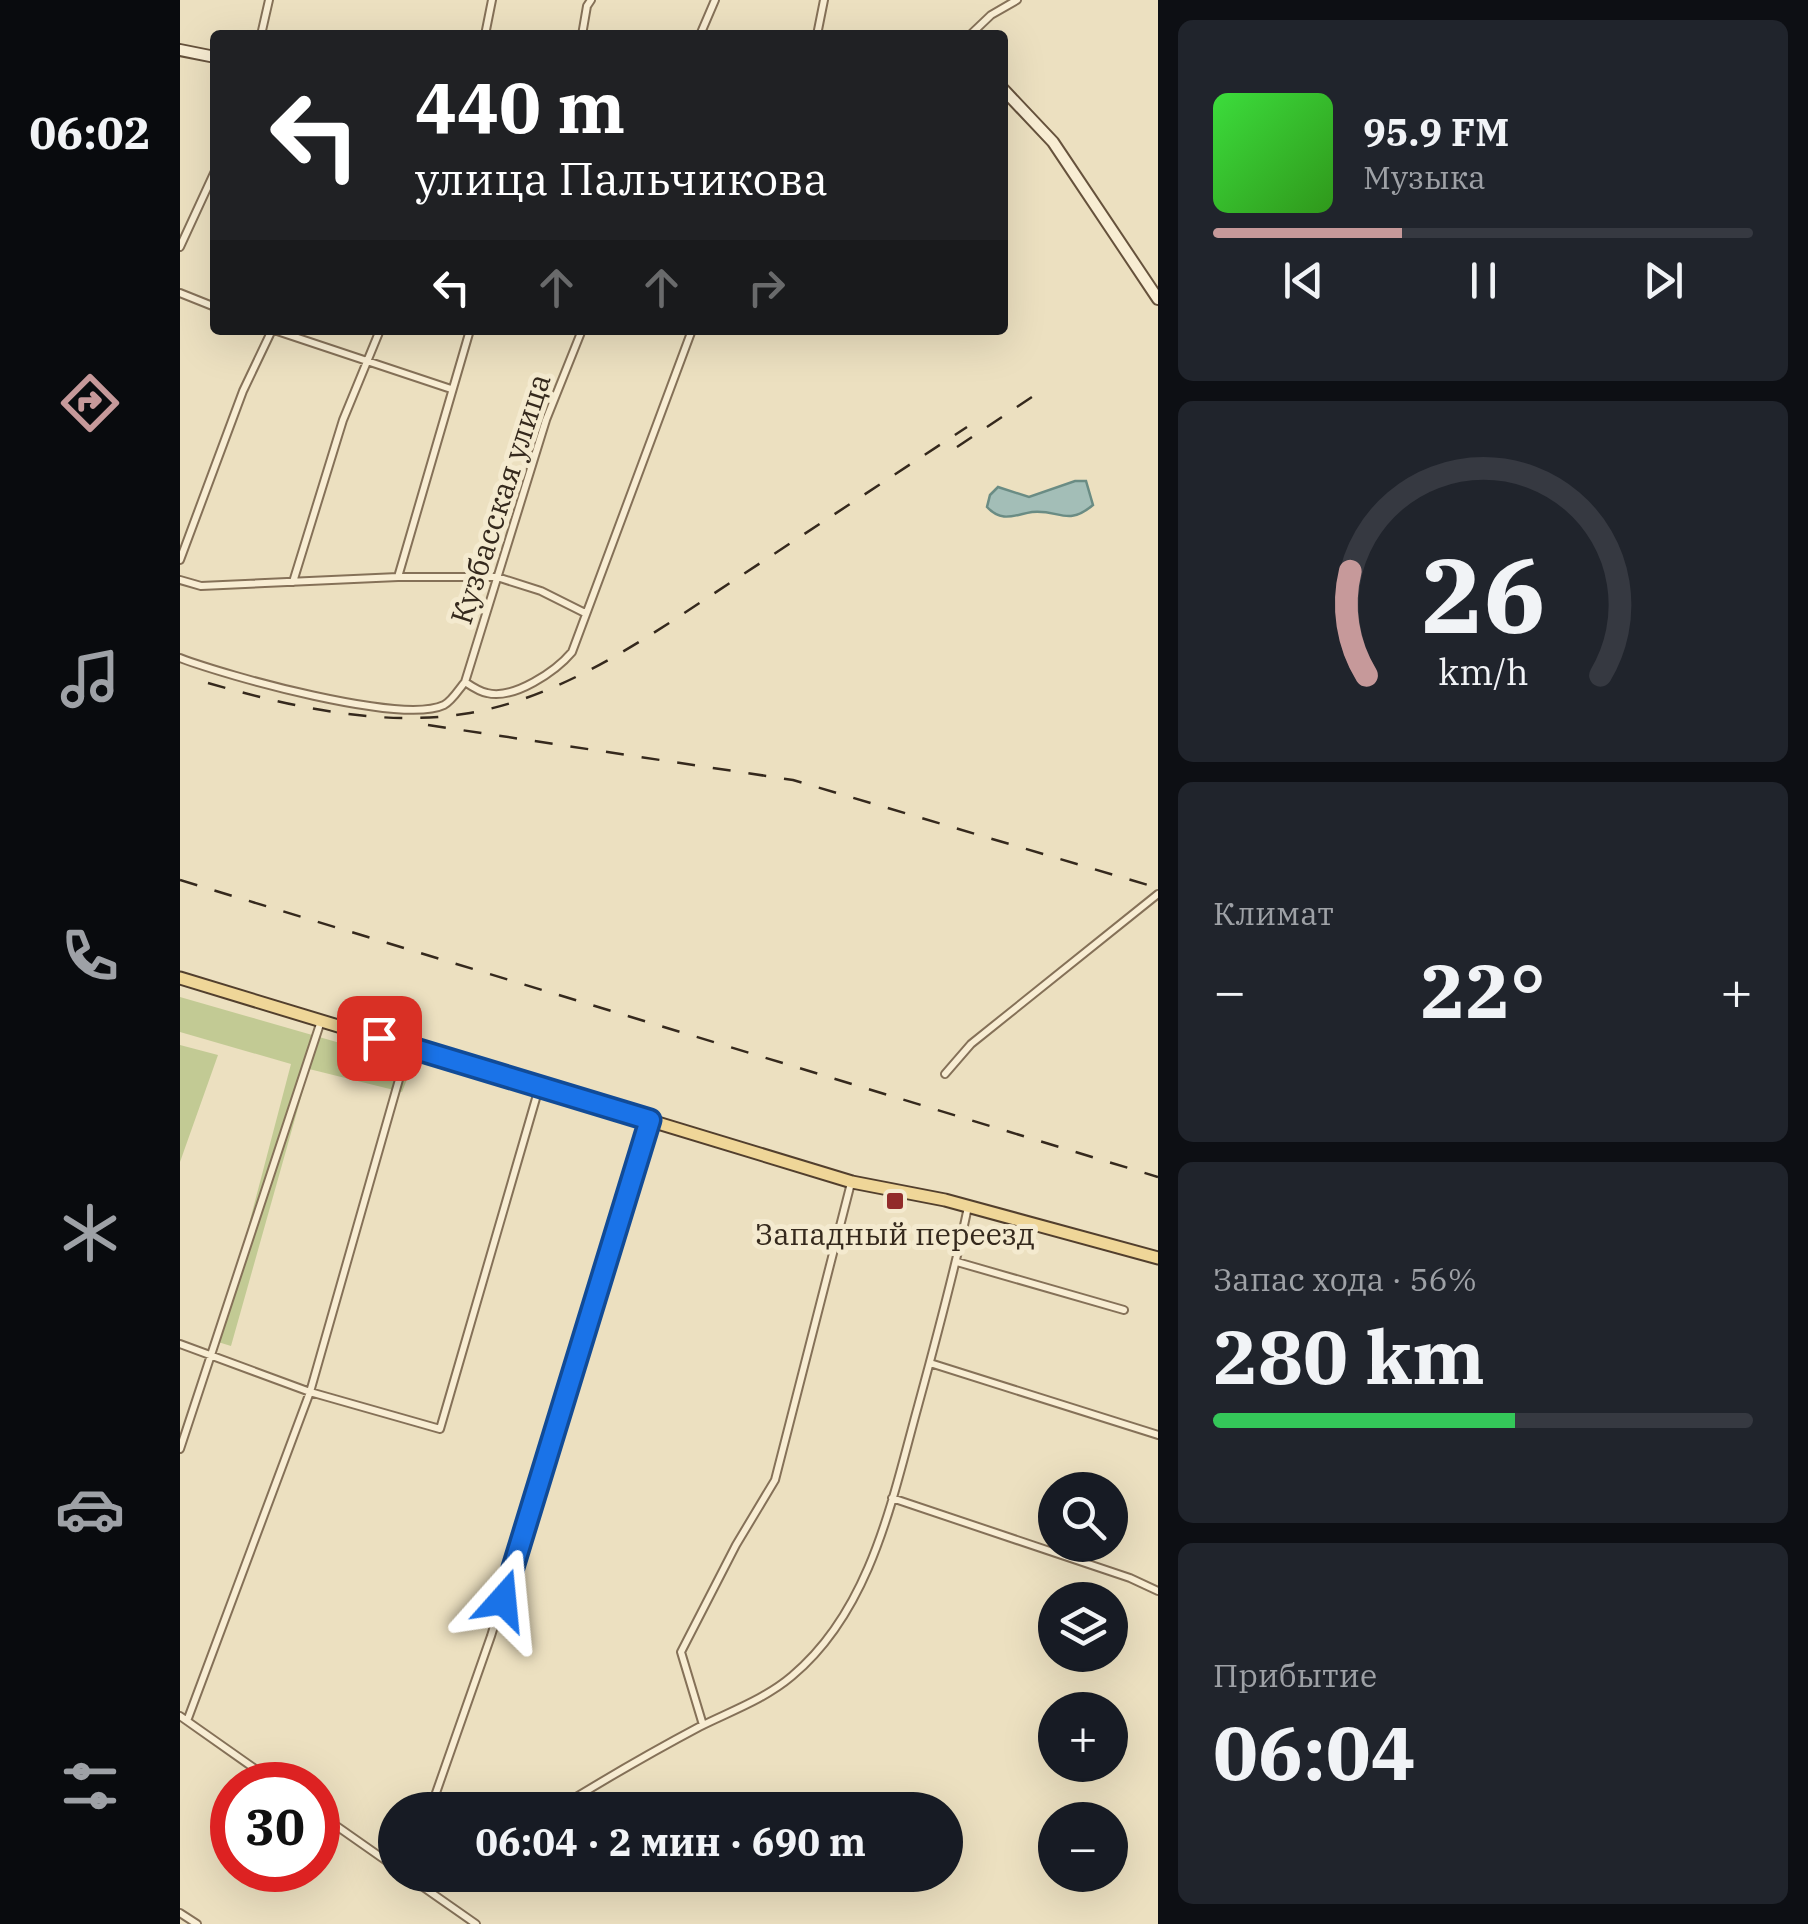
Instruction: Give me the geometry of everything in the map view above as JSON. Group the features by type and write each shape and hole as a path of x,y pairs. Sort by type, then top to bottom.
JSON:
{"main road":[{"path":"180,50 210,55"},
{"path":"1008,94 1053,142 1158,300"},
{"path":"180,978 852,1182 968,1206 1158,1258"}],"street":[{"path":"262,30 269,0"},
{"path":"487,30 492,0"},
{"path":"583,30 591,0"},
{"path":"702,30 716,0"},
{"path":"818,30 824,0"},
{"path":"975,30 991,14 1017,0"},
{"path":"180,247 210,182"},
{"path":"180,293 210,305"},
{"path":"180,560 244,391 271,335"},
{"path":"287,335 451,389"},
{"path":"293,582 343,420 378,335"},
{"path":"398,576 468,335"},
{"name":"Кузбасская улица","path":"465,682 546,420 580,335"},
{"path":"180,658 294,692 416,711 446,704 465,682 487,694 504,692 560,668 572,652 690,335"},
{"path":"180,580 202,586 398,576 497,577 542,591 585,613"},
{"path":"945,1074 971,1044 1158,894"},
{"path":"180,1449 320,1020"},
{"path":"245,1762 184,1719 310,1392 408,1047"},
{"path":"180,1344 310,1392 440,1429 539,1086"},
{"path":"436,1792 492,1636 650,1120"},
{"path":"703,1726 681,1652 774,1480 852,1182"},
{"path":"584,1792 777,1686 816,1652 851,1602 871,1564 892,1498 968,1206"},
{"path":"956,1262 1124,1310"},
{"path":"930,1363 1158,1434"},
{"path":"892,1498 1130,1578 1158,1591"},
{"path":"340,1828 378,1855"},
{"path":"430,1892 476,1924"},
{"path":"180,1913 197,1924"}],"green space":[{"path":"180,997 413,1064 402,1092 309,1069 231,1346 218,1342 291,1064 180,1032"},
{"path":"180,1045 218,1055 180,1162"}],"water":[{"path":"1086,481 1093,505 1076,515 1032,512 1003,516 987,507 990,495 998,487 1029,497"}],"railway":[{"path":"957,447 1044,389"},
{"path":"208,683 337,713 404,718 470,713 543,692 644,639 967,427"},
{"path":"428,725 793,780 1158,888"},
{"path":"180,880 1158,1177"}],"place":[{"name":"Западный переезд","path":"895,1201"}],"route":[{"path":"379,1038 650,1120 503,1600"}]}
